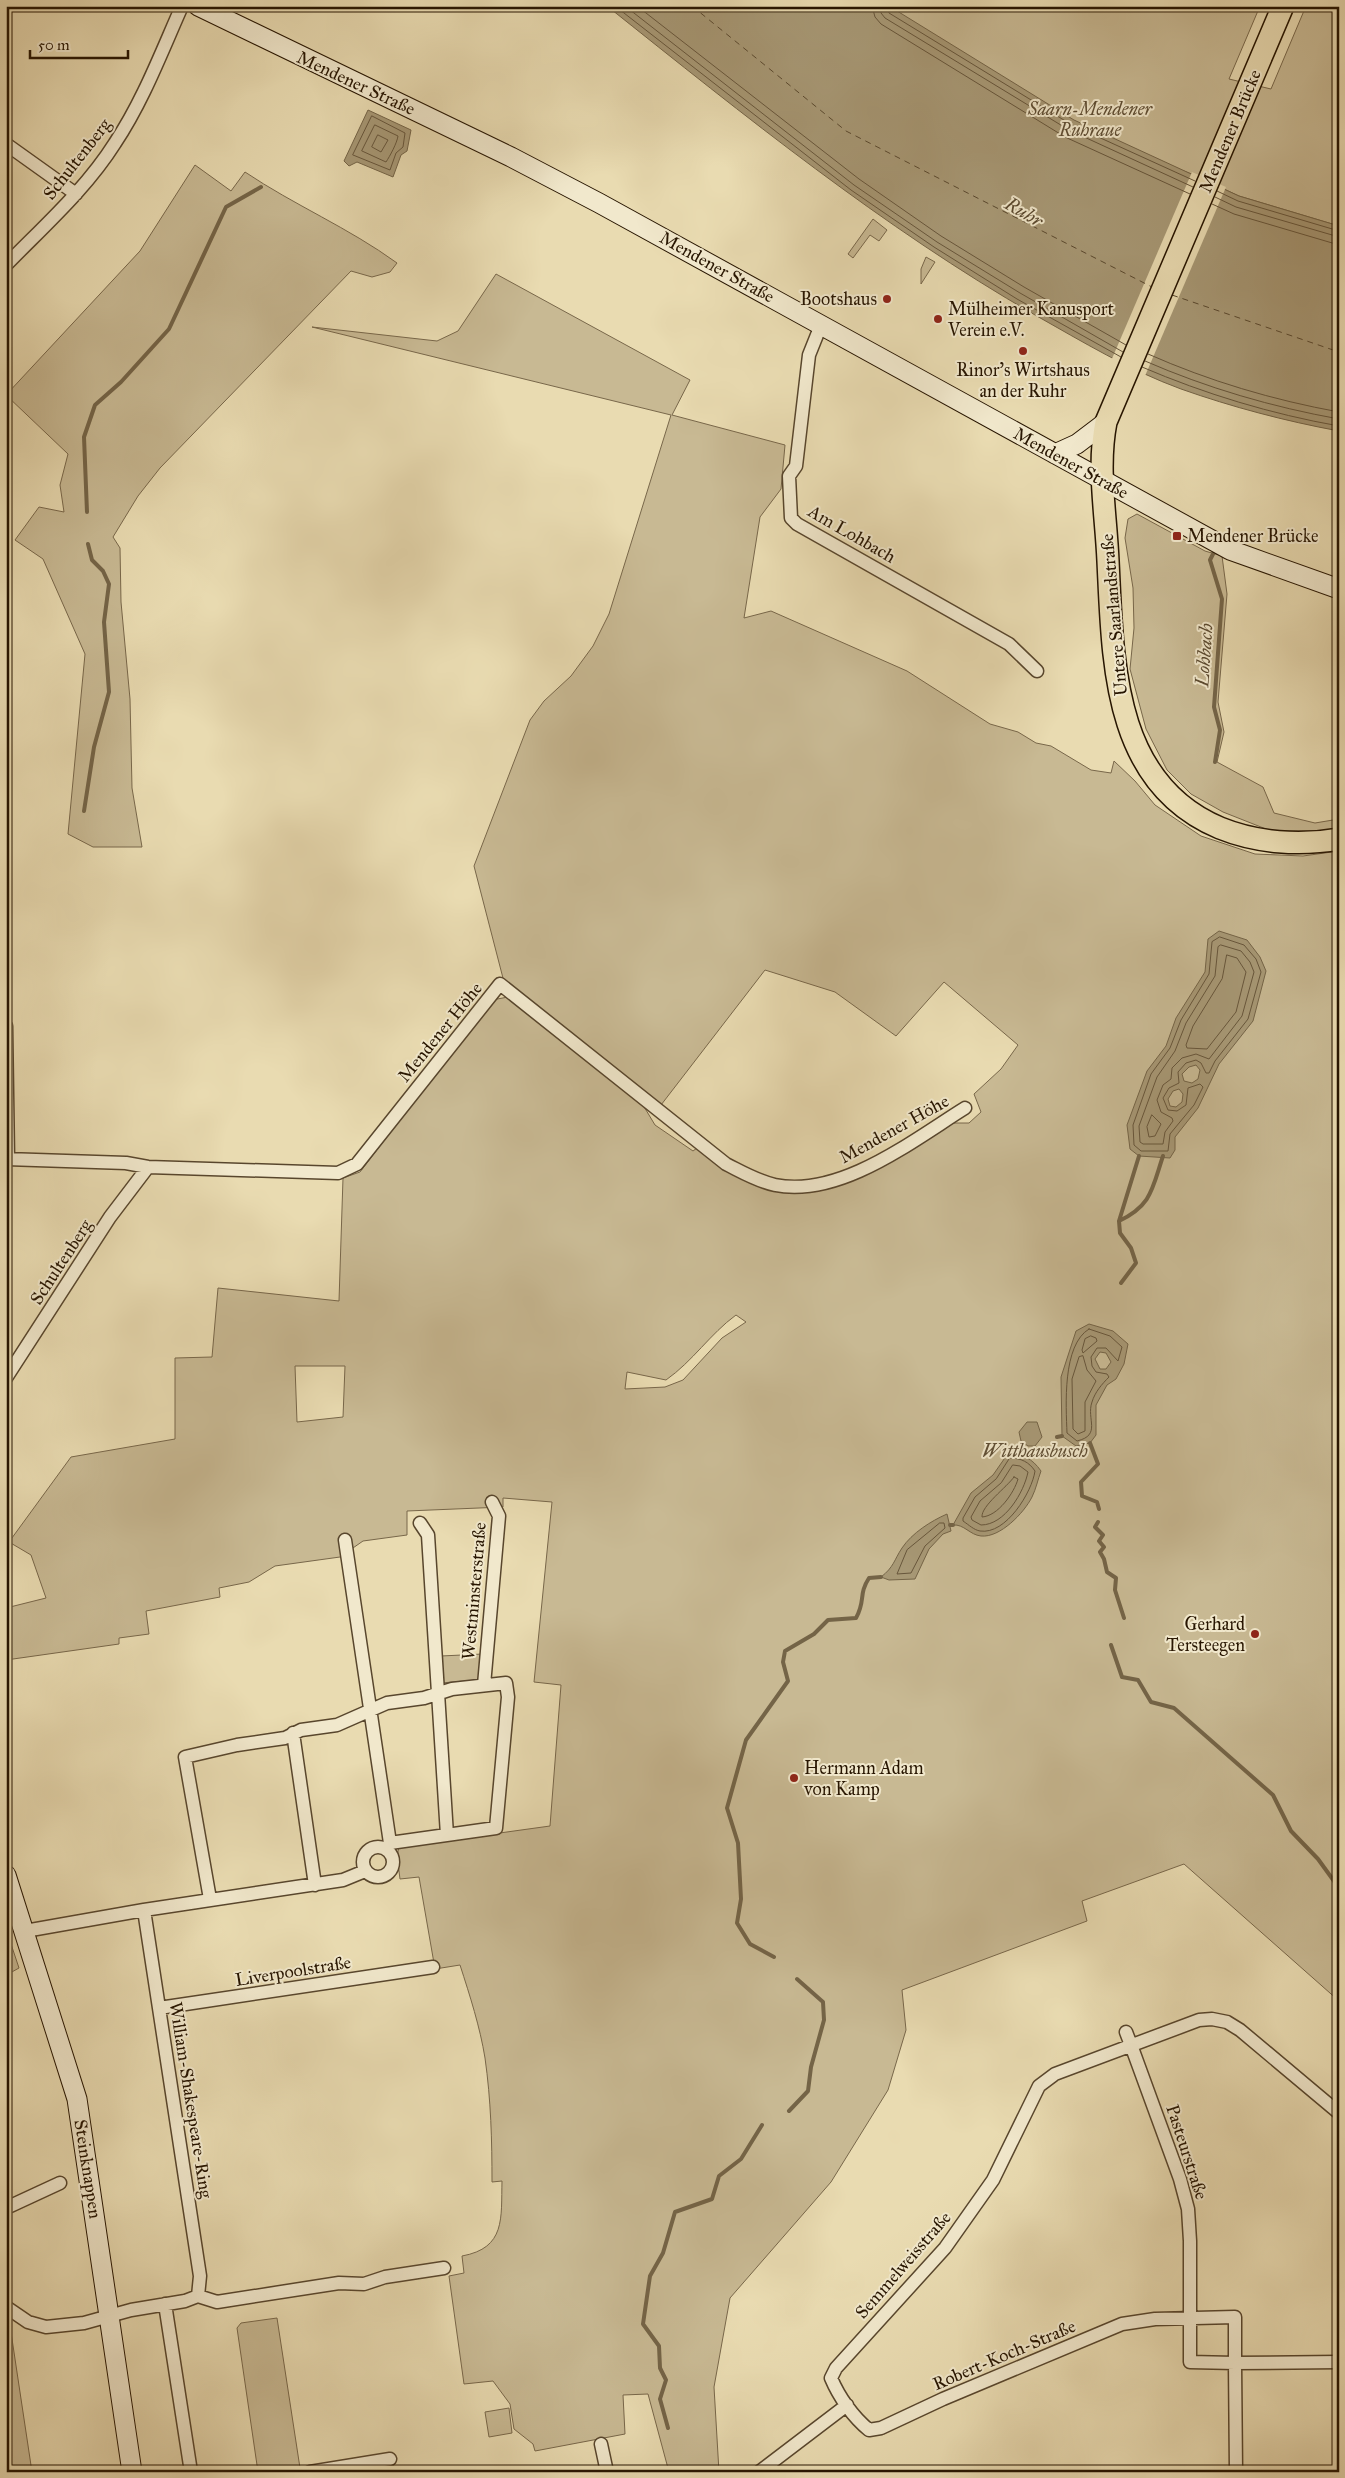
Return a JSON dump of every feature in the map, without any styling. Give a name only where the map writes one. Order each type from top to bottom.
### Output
[{"type":"main road","name":"Mendener Straße","points":[[198,6],[511,156],[1230,550],[1339,588]]},
{"type":"main road","name":"Mendener Brücke","points":[[1102,480],[1102,443],[1108,418],[1283,6]]},
{"type":"main road","points":[[1055,454],[1077,444],[1108,418]]},
{"type":"main road","name":"Untere Saarlandstraße","points":[[1102,480],[1117,672],[1122,707],[1130,734],[1143,762],[1160,786],[1178,804],[1203,821],[1236,835],[1268,842],[1339,839]]},
{"type":"main road","name":"Steinknappen","points":[[6,1875],[77,2099],[132,2472]]},
{"type":"street","name":"Schultenberg","points":[[6,265],[76,194],[115,144],[142,98],[182,6]]},
{"type":"street","points":[[6,144],[76,194]]},
{"type":"street","name":"Am Lohbach","points":[[822,325],[808,355],[796,466],[789,476],[791,518],[797,524],[1009,644],[1037,671]]},
{"type":"street","name":"Mendener Höhe","points":[[6,1026],[7,1159],[126,1163],[148,1167],[338,1173],[357,1164],[500,984],[726,1164],[754,1179],[776,1185],[814,1186],[838,1180],[881,1159],[965,1108]]},
{"type":"street","name":"Schultenberg","points":[[6,1378],[110,1217],[148,1167]]},
{"type":"street","name":"Westminsterstraße","points":[[484,1686],[499,1516],[492,1502]]},
{"type":"street","name":"Westminsterstraße","points":[[420,1523],[428,1534],[448,1835]]},
{"type":"street","points":[[25,1931],[210,1899],[344,1880],[365,1871],[377,1877],[389,1872],[393,1860],[388,1846],[345,1540]]},
{"type":"street","name":"Westminsterstraße","points":[[210,1899],[185,1757],[237,1745],[285,1738],[293,1733],[337,1725],[387,1702],[424,1698],[438,1692],[506,1683],[508,1697],[496,1828],[373,1847],[365,1853],[362,1862],[365,1871]]},
{"type":"street","points":[[293,1733],[314,1885]]},
{"type":"street","name":"William-Shakespeare-Ring","points":[[144,1910],[200,2276],[198,2296]]},
{"type":"street","name":"Liverpoolstraße","points":[[159,2008],[433,1967]]},
{"type":"street","name":"Semmelweisstraße","points":[[847,2405],[831,2378],[836,2368],[945,2248],[993,2180],[1039,2086],[1055,2074],[1200,2020],[1212,2019],[1227,2022],[1240,2030],[1339,2113]]},
{"type":"street","name":"Pasteurstraße","points":[[1126,2032],[1180,2179],[1188,2210],[1190,2241],[1189,2317]]},
{"type":"street","points":[[6,2208],[60,2183]]},
{"type":"street","points":[[6,2307],[28,2322],[46,2327],[84,2323],[130,2310],[198,2296],[217,2302],[339,2283],[364,2284],[385,2277],[444,2268]]},
{"type":"street","points":[[166,2304],[191,2472]]},
{"type":"street","points":[[1189,2317],[1190,2362],[1339,2362]]},
{"type":"street","name":"Robert-Koch-Straße","points":[[847,2405],[870,2430],[881,2428],[943,2399],[1122,2324],[1155,2319],[1235,2317],[1235,2363]]},
{"type":"street","points":[[1235,2363],[1236,2472]]},
{"type":"street","points":[[759,2472],[847,2405]]},
{"type":"street","points":[[601,2444],[606,2472]]},
{"type":"street","points":[[310,2472],[390,2459]]},
{"type":"green space","name":"Saarn-Mendener Ruhraue","points":[[758,6],[1260,6],[1229,79],[1271,89],[1306,6],[1339,6],[1339,226],[1239,196],[1189,173]]},
{"type":"green space","points":[[195,165],[231,191],[245,172],[379,250],[397,263],[390,272],[372,277],[351,271],[160,468],[138,496],[113,537],[120,548],[121,602],[130,699],[132,788],[142,847],[93,847],[68,834],[85,654],[43,559],[15,540],[39,507],[64,512],[60,485],[68,454],[6,395],[140,251]]},
{"type":"green space","points":[[873,219],[887,230],[879,241],[870,235],[853,258],[848,254]]},
{"type":"green space","points":[[926,257],[935,262],[921,284],[921,269]]},
{"type":"green space","name":"Witthausbusch","points":[[496,274],[690,380],[672,415],[785,445],[781,489],[760,517],[744,618],[771,611],[907,671],[990,724],[1018,732],[1036,743],[1051,746],[1091,770],[1111,773],[1114,761],[1135,781],[1155,805],[1201,836],[1255,854],[1303,856],[1339,851],[1339,2001],[1184,1864],[1082,1901],[1087,1921],[902,1990],[906,2030],[888,2090],[831,2182],[730,2298],[714,2387],[719,2472],[669,2472],[648,2394],[623,2395],[625,2434],[535,2451],[533,2444],[514,2429],[510,2404],[493,2381],[464,2384],[449,2276],[464,2273],[462,2256],[476,2252],[487,2246],[494,2239],[501,2219],[502,2181],[492,2182],[491,2120],[485,2058],[478,2023],[460,1965],[435,1969],[419,1877],[400,1879],[397,1856],[399,1847],[550,1826],[561,1685],[534,1682],[552,1502],[503,1498],[503,1507],[407,1511],[407,1535],[363,1541],[340,1557],[275,1566],[249,1582],[219,1588],[220,1597],[146,1611],[149,1634],[119,1638],[119,1644],[6,1660],[6,1608],[46,1598],[31,1555],[9,1542],[71,1457],[175,1439],[175,1358],[212,1357],[218,1288],[339,1301],[343,1178],[360,1172],[492,1000],[508,997],[643,1105],[655,1125],[693,1151],[697,1148],[737,1174],[761,1185],[790,1191],[808,1192],[950,1123],[969,1123],[981,1112],[974,1094],[1001,1069],[1018,1045],[944,982],[896,1036],[835,992],[765,970],[661,1105],[504,982],[474,866],[530,720],[544,701],[571,676],[593,646],[609,614],[671,415],[312,327],[437,341],[458,331]],"holes":[[[736,1315],[746,1322],[722,1338],[683,1380],[665,1387],[625,1389],[627,1372],[666,1380],[676,1373],[718,1330]],[[295,1366],[345,1366],[343,1417],[297,1422]]]},
{"type":"green space","points":[[1137,514],[1205,551],[1222,556],[1227,594],[1218,702],[1224,732],[1217,762],[1263,787],[1274,813],[1315,823],[1339,819],[1339,828],[1330,831],[1271,831],[1223,812],[1191,794],[1167,770],[1146,729],[1130,669],[1134,628],[1133,588],[1125,538],[1128,519]]},
{"type":"green space","points":[[483,1654],[481,1676],[476,1680],[441,1683],[441,1656]]},
{"type":"green space","points":[[6,1929],[19,1968],[10,1973],[6,1968]]},
{"type":"green space","points":[[6,2317],[9,2319],[32,2472],[6,2472]]},
{"type":"green space","points":[[277,2318],[300,2468],[258,2472],[237,2328],[241,2323]]},
{"type":"green space","points":[[509,2408],[512,2433],[489,2437],[485,2412]]},
{"type":"water","name":"Ruhr","points":[[607,6],[889,6],[1074,120],[1239,196],[1339,226],[1339,431],[1259,413],[1181,389],[1125,364],[1035,315],[978,281],[869,208],[763,129]]},
{"type":"water","points":[[368,110],[411,130],[407,151],[401,155],[393,177],[357,162],[349,166],[344,161]]},
{"type":"water","points":[[1219,931],[1247,940],[1260,957],[1266,971],[1253,1021],[1219,1064],[1198,1108],[1175,1137],[1175,1150],[1170,1158],[1139,1156],[1130,1149],[1127,1125],[1147,1071],[1166,1046],[1176,1018],[1205,972],[1208,939]],"holes":[[[1196,1065],[1200,1070],[1198,1079],[1192,1083],[1184,1081],[1182,1074],[1189,1067]],[[1179,1089],[1183,1094],[1182,1102],[1176,1107],[1170,1106],[1168,1099],[1173,1091]]]},
{"type":"water","points":[[1089,1324],[1113,1331],[1128,1344],[1124,1364],[1116,1379],[1107,1385],[1096,1405],[1096,1435],[1090,1443],[1076,1446],[1062,1436],[1061,1377],[1076,1331]],"holes":[[[1100,1352],[1106,1353],[1111,1362],[1106,1369],[1100,1369],[1095,1359]]]},
{"type":"water","points":[[1027,1422],[1037,1422],[1042,1437],[1035,1446],[1028,1446],[1021,1441],[1019,1432]]},
{"type":"water","points":[[1009,1452],[1027,1458],[1041,1471],[1033,1494],[1023,1510],[1003,1529],[988,1536],[977,1535],[960,1526],[953,1525],[971,1493],[993,1475]]},
{"type":"water","points":[[947,1514],[951,1531],[943,1534],[929,1549],[915,1579],[889,1580],[881,1577],[891,1567],[902,1548],[916,1532]]},
{"type":"pier","points":[[1192,172],[1226,187],[1145,376],[1111,361]]},
{"type":"waterway","points":[[87,512],[84,437],[95,405],[121,382],[169,329],[226,207],[261,187]]},
{"type":"waterway","points":[[84,811],[94,747],[109,692],[104,622],[109,584],[103,571],[92,560],[88,544]]},
{"type":"waterway","name":"Lohbach","points":[[1214,552],[1210,560],[1222,599],[1214,707],[1220,730],[1215,762]]},
{"type":"waterway","points":[[1121,1283],[1136,1263],[1131,1248],[1120,1233],[1119,1221],[1139,1156]]},
{"type":"waterway","points":[[1119,1221],[1130,1215],[1145,1202],[1153,1187],[1163,1156]]},
{"type":"waterway","points":[[1057,1437],[1062,1436]]},
{"type":"waterway","points":[[1090,1443],[1098,1464],[1081,1482],[1082,1496],[1097,1502],[1099,1509]]},
{"type":"waterway","points":[[1098,1522],[1095,1527],[1103,1535],[1099,1541],[1104,1547],[1100,1552],[1107,1572],[1116,1578],[1115,1590],[1124,1618]]},
{"type":"waterway","points":[[774,1957],[750,1944],[737,1923],[741,1899],[738,1843],[727,1808],[746,1740],[788,1681],[783,1662],[785,1651],[814,1634],[828,1620],[856,1618],[869,1578],[881,1577]]},
{"type":"waterway","points":[[1111,1645],[1122,1677],[1138,1680],[1151,1702],[1174,1708],[1273,1795],[1291,1831],[1318,1859],[1339,1888]]},
{"type":"waterway","points":[[789,2111],[808,2091],[811,2067],[824,2020],[823,2002],[797,1979]]},
{"type":"waterway","points":[[668,2428],[660,2399],[666,2380],[660,2368],[659,2346],[643,2324],[650,2276],[663,2253],[675,2212],[712,2199],[719,2176],[741,2159],[762,2125]]},
{"type":"ferry route","points":[[692,6],[846,131],[1152,287]]},
{"type":"ferry route","points":[[1172,295],[1339,352]]},
{"type":"place","name":"Bootshaus","points":[[887,299]]},
{"type":"place","name":"Mülheimer Kanusport Verein e.V.","points":[[938,319]]},
{"type":"place","name":"Rinor's Wirtshaus an der Ruhr","points":[[1023,351]]},
{"type":"place","name":"Mendener Brücke","points":[[1177,536]]},
{"type":"place","name":"Gerhard Tersteegen","points":[[1255,1634]]},
{"type":"place","name":"Hermann Adam von Kamp","points":[[794,1778]]}]
